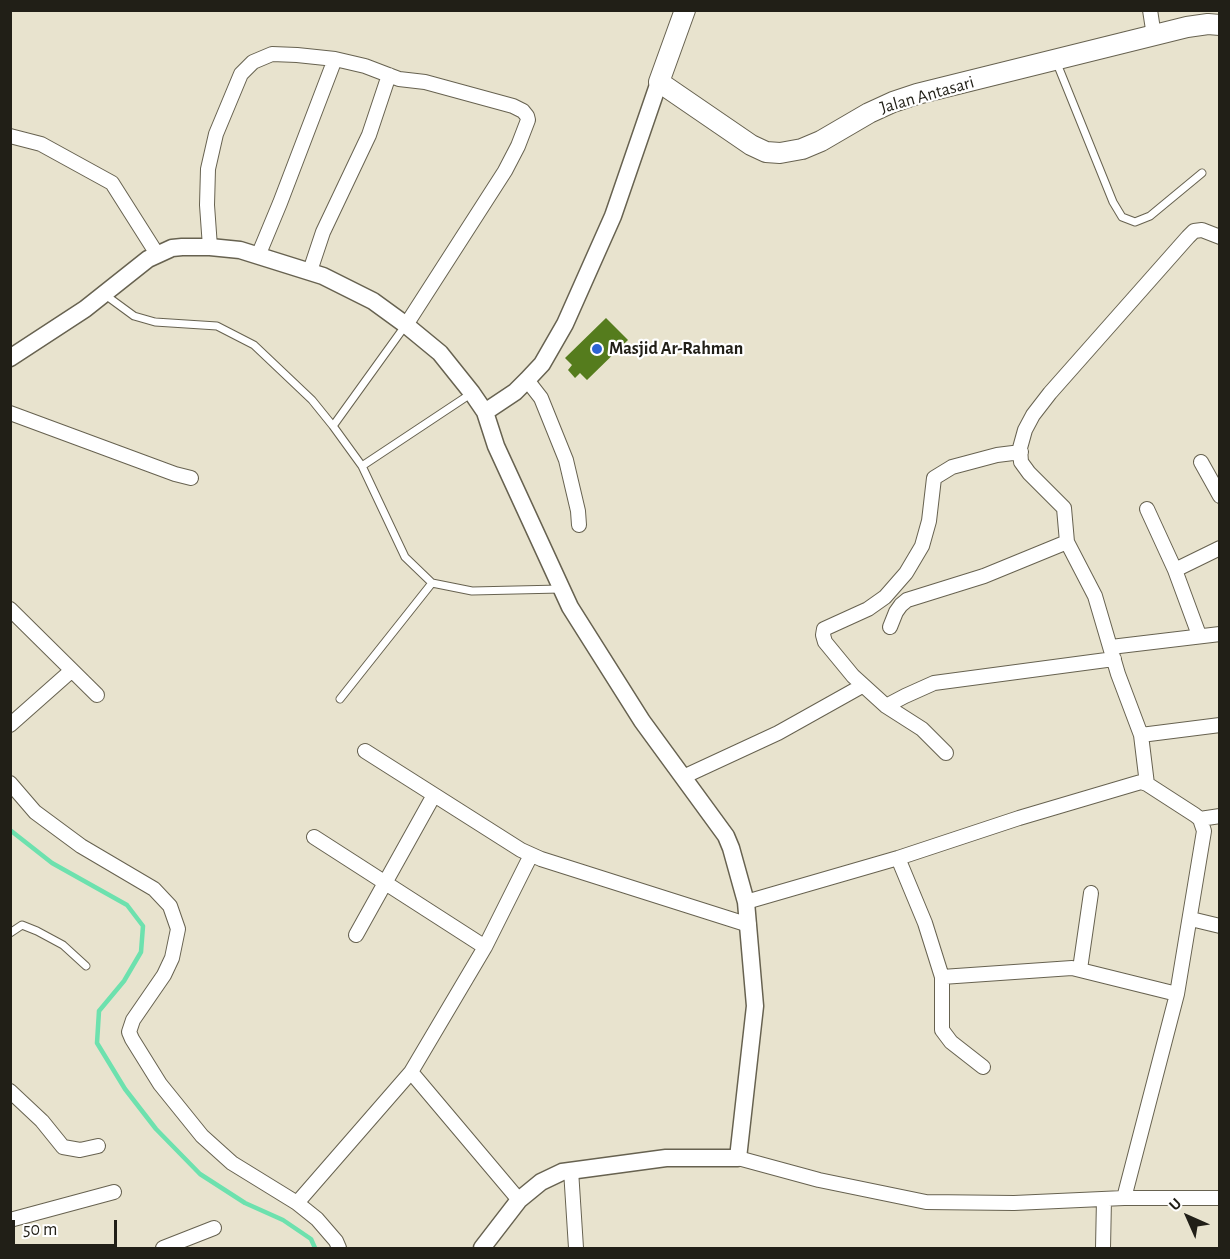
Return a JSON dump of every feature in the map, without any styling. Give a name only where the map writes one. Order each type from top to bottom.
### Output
[{"type":"main road","points":[[659,82],[685,10]]},
{"type":"main road","name":"Jalan Antasari","points":[[659,82],[751,145],[766,152],[780,153],[802,149],[821,141],[869,113],[918,94],[1187,27],[1208,24],[1220,26]]},
{"type":"street","points":[[1150,10],[1154,36]]},
{"type":"street","points":[[210,247],[207,205],[208,169],[216,134],[241,75],[253,62],[272,54],[335,59],[365,66],[399,79],[425,82],[513,106],[523,111],[527,116],[527,126],[504,171],[406,325]]},
{"type":"street","points":[[258,256],[335,59]]},
{"type":"street","points":[[310,272],[323,232],[369,135],[389,75]]},
{"type":"street","points":[[484,412],[515,392],[542,364],[554,345],[613,216],[659,82]]},
{"type":"street","points":[[10,136],[41,144],[112,183],[158,254]]},
{"type":"street","points":[[1147,784],[1141,735],[1095,596],[1067,542],[1064,508],[1029,474],[1022,462],[1020,448],[1029,422],[1050,393],[1188,237],[1194,231],[1202,230],[1220,237]]},
{"type":"street","points":[[10,358],[64,323],[148,259],[182,247],[240,250],[339,283],[373,301],[440,353],[484,412],[496,446],[560,589],[642,721],[709,811],[726,836],[731,848],[746,902],[755,1006],[738,1158]]},
{"type":"street","points":[[527,380],[541,398],[566,460],[579,525]]},
{"type":"street","points":[[10,413],[191,478]]},
{"type":"street","points":[[946,753],[922,729],[886,706],[862,686],[825,642],[824,629],[868,609],[885,597],[906,573],[922,546],[929,521],[934,478],[952,467],[997,455],[1021,452]]},
{"type":"street","points":[[1201,462],[1220,496]]},
{"type":"street","points":[[1147,509],[1175,570],[1199,635]]},
{"type":"street","points":[[890,627],[896,612],[907,600],[984,576],[1067,542]]},
{"type":"street","points":[[1175,570],[1220,548]]},
{"type":"street","points":[[10,609],[97,695]]},
{"type":"street","points":[[886,706],[934,684],[1112,653],[1199,635],[1220,634]]},
{"type":"street","points":[[10,725],[71,670]]},
{"type":"street","points":[[682,777],[778,733],[862,686]]},
{"type":"street","points":[[1141,735],[1220,726]]},
{"type":"street","points":[[365,751],[531,855],[749,925]]},
{"type":"street","points":[[746,902],[898,858],[1141,782],[1200,819],[1204,831],[1177,994],[1124,1198]]},
{"type":"street","points":[[10,783],[34,812],[81,846],[147,885],[161,895],[170,906],[178,929],[175,949],[164,975],[133,1020],[129,1032],[132,1039],[160,1084],[202,1136],[232,1163],[297,1203],[317,1219],[336,1241],[339,1248]]},
{"type":"street","points":[[356,935],[434,795]]},
{"type":"street","points":[[1200,819],[1220,816]]},
{"type":"street","points":[[315,837],[485,947]]},
{"type":"street","points":[[297,1203],[411,1072],[485,947],[531,855]]},
{"type":"street","points":[[898,858],[925,922],[942,977],[944,1036],[983,1067]]},
{"type":"street","points":[[1080,969],[1091,893]]},
{"type":"street","points":[[1191,919],[1220,926]]},
{"type":"street","points":[[942,977],[1080,969],[1177,994]]},
{"type":"street","points":[[411,1072],[519,1200]]},
{"type":"street","points":[[10,1091],[42,1121],[63,1147],[80,1150],[98,1146]]},
{"type":"street","points":[[482,1248],[519,1200],[541,1182],[571,1170],[666,1158],[738,1158],[819,1180],[926,1202],[1014,1203],[1220,1197]]},
{"type":"street","points":[[571,1170],[576,1248]]},
{"type":"street","points":[[10,1220],[114,1192]]},
{"type":"street","points":[[1102,1248],[1104,1199]]},
{"type":"street","points":[[163,1248],[214,1228]]},
{"type":"lane","points":[[1056,61],[1113,202],[1122,217],[1135,222],[1149,216],[1202,173]]},
{"type":"lane","points":[[104,294],[134,316],[155,322],[217,326],[254,345],[312,400],[363,466],[405,557],[432,583],[472,591],[560,589]]},
{"type":"lane","points":[[333,426],[406,325]]},
{"type":"lane","points":[[363,466],[472,393]]},
{"type":"lane","points":[[340,699],[432,583]]},
{"type":"lane","points":[[10,933],[22,925],[37,931],[63,945],[86,966]]},
{"type":"building","name":"Masjid Ar-Rahman","points":[[606,318],[628,340],[587,380],[580,373],[575,378],[568,370],[572,365],[565,358]]},
{"type":"waterway","points":[[10,830],[52,863],[127,905],[143,926],[141,952],[124,981],[99,1011],[97,1043],[125,1089],[156,1129],[200,1174],[245,1203],[283,1220],[311,1239],[315,1248]]},
{"type":"place","name":"Masjid Ar-Rahman","points":[[597,349]]}]
